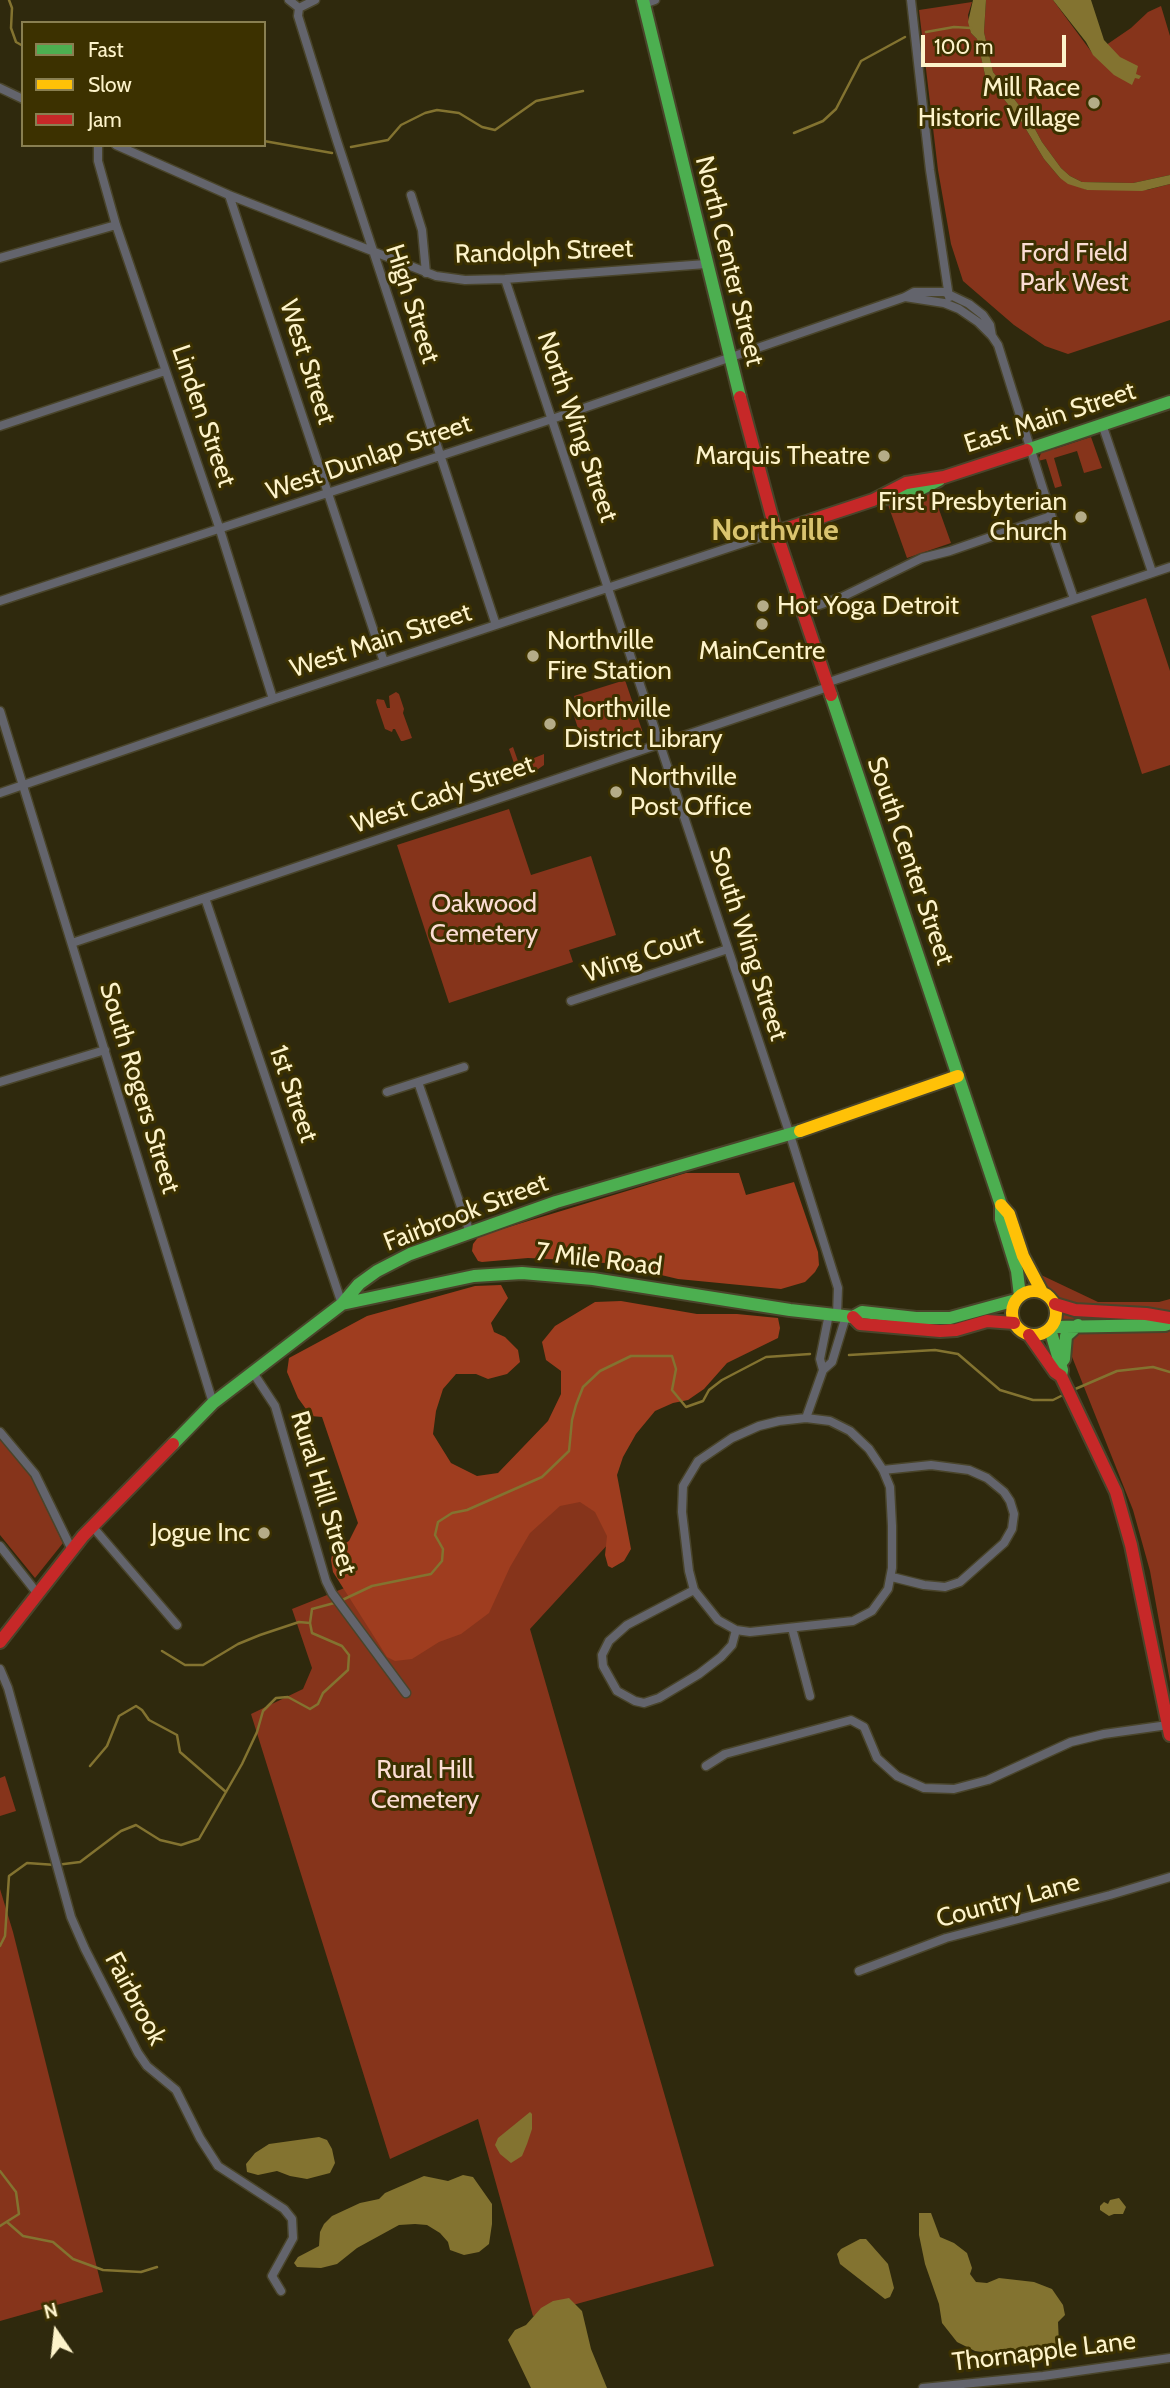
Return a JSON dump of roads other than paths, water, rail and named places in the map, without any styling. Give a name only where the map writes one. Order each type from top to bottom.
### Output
[{"type":"street","points":[[289,0],[299,8],[316,0]]},
{"type":"street","points":[[911,0],[930,170],[950,294],[948,304]]},
{"type":"street","name":"North Center Street","points":[[647,1],[706,264],[776,532]]},
{"type":"street","name":"High Street","points":[[299,8],[298,16],[373,252],[496,625]]},
{"type":"street","points":[[0,88],[21,98]]},
{"type":"street","name":"Linden Street","points":[[98,147],[98,161],[116,225],[220,530],[274,699]]},
{"type":"street","name":"Randolph Street","points":[[121,147],[229,195],[426,273],[455,279],[505,279],[706,264]]},
{"type":"street","name":"West Street","points":[[229,195],[384,662]]},
{"type":"street","points":[[411,195],[422,230],[426,273]]},
{"type":"street","points":[[0,258],[116,225]]},
{"type":"street","name":"North Wing Street","points":[[505,279],[609,588]]},
{"type":"street","name":"West Dunlap Street","points":[[0,601],[552,419],[914,292],[950,294]]},
{"type":"street","points":[[950,294],[976,309],[990,325],[1002,355],[1074,599]]},
{"type":"street","points":[[905,297],[948,304],[970,316],[992,335]]},
{"type":"street","points":[[0,426],[165,371]]},
{"type":"street","name":"East Main Street","points":[[776,532],[873,500],[911,494],[944,477],[1170,402]]},
{"type":"street","points":[[1102,424],[1152,572]]},
{"type":"street","points":[[802,611],[842,597],[922,558],[1051,516]]},
{"type":"street","name":"West Main Street","points":[[0,793],[776,532]]},
{"type":"street","name":"South Center Street","points":[[776,532],[1001,1205],[1001,1219],[1017,1270],[1018,1298]]},
{"type":"street","name":"West Cady Street","points":[[72,943],[1170,567]]},
{"type":"street","name":"South Wing Street","points":[[609,588],[838,1288],[841,1315]]},
{"type":"street","name":"South Rogers Street","points":[[0,712],[213,1404]]},
{"type":"street","name":"1st Street","points":[[205,898],[342,1304]]},
{"type":"street","name":"Wing Court","points":[[571,1001],[728,948]]},
{"type":"street","points":[[0,1082],[105,1050]]},
{"type":"street","points":[[387,1092],[464,1067]]},
{"type":"street","name":"Fairbrook Street","points":[[0,1642],[92,1526],[213,1404],[252,1371],[342,1304],[365,1279],[393,1262],[556,1202],[789,1135],[958,1076]]},
{"type":"street","points":[[418,1082],[470,1233]]},
{"type":"street","name":"South Center Street","points":[[1001,1205],[1009,1214],[1023,1256],[1042,1292]]},
{"type":"street","name":"7 Mile Road","points":[[342,1304],[474,1276],[522,1273],[593,1279],[841,1315],[862,1312],[916,1318],[950,1318],[1018,1298]]},
{"type":"street","points":[[1031,1291],[1042,1292],[1055,1304],[1075,1310],[1133,1313],[1170,1320],[1165,1325],[1078,1325],[1051,1328],[1038,1336],[1021,1332],[1014,1323],[1012,1311],[1018,1298],[1031,1291]]},
{"type":"street","points":[[706,1766],[725,1754],[851,1720],[864,1727],[877,1758],[897,1776],[924,1788],[954,1789],[988,1780],[1071,1742],[1104,1734],[1169,1730],[1123,1514],[1116,1492],[1062,1375],[1051,1328],[1057,1315],[1055,1304]]},
{"type":"street","points":[[823,1370],[820,1359],[841,1315]]},
{"type":"street","points":[[806,1418],[823,1370],[832,1362],[841,1315]]},
{"type":"street","name":"7 Mile Road","points":[[841,1315],[860,1324],[940,1331],[956,1330],[987,1321],[1014,1323]]},
{"type":"street","points":[[1062,1375],[1066,1336],[1078,1325]]},
{"type":"street","points":[[1029,1335],[1062,1375]]},
{"type":"street","name":"Rural Hill Street","points":[[252,1371],[275,1406],[326,1581],[406,1693]]},
{"type":"street","points":[[806,1418],[830,1421],[850,1431],[869,1448],[883,1470],[890,1487],[892,1577],[882,1600],[862,1618],[846,1623],[750,1632],[736,1630],[718,1620],[694,1590],[689,1571],[681,1501],[683,1486],[691,1469],[707,1453],[743,1433],[779,1420],[806,1418]]},
{"type":"street","points":[[0,1432],[34,1474],[72,1550]]},
{"type":"street","points":[[883,1470],[930,1465],[969,1470],[987,1478],[1004,1492],[1014,1514],[1012,1529],[1004,1543],[960,1582],[945,1587],[892,1577]]},
{"type":"street","points":[[92,1526],[177,1625]]},
{"type":"street","points":[[0,1546],[37,1593]]},
{"type":"street","points":[[694,1590],[627,1625],[609,1641],[602,1655],[603,1666],[617,1690],[635,1701],[644,1703],[659,1698],[721,1657],[732,1645],[736,1630]]},
{"type":"street","points":[[792,1628],[810,1696]]},
{"type":"street","name":"Fairbrook","points":[[0,1669],[8,1688],[71,1917],[142,2060],[176,2090],[200,2138],[218,2166],[284,2209],[292,2219],[293,2238],[272,2276],[281,2291]]},
{"type":"street","name":"Country Lane","points":[[859,1971],[946,1938],[1170,1877]]},
{"type":"street","name":"Thornapple Lane","points":[[923,2388],[1043,2376],[1170,2358]]},
{"type":"waterway","points":[[9,0],[12,8],[11,28],[16,42],[21,45]]},
{"type":"waterway","points":[[926,32],[954,27],[971,28]]},
{"type":"waterway","points":[[794,133],[823,121],[836,109],[861,61],[905,37]]},
{"type":"waterway","points":[[351,147],[388,140],[401,125],[437,110],[459,113],[482,127],[495,130],[536,101],[583,91]]},
{"type":"waterway","points":[[266,141],[332,153]]},
{"type":"waterway","points":[[849,1355],[935,1350],[958,1354],[1000,1390],[1033,1400],[1053,1400],[1063,1395]]},
{"type":"waterway","points":[[0,1946],[5,1936],[9,1876],[27,1863],[56,1865],[80,1862],[121,1831],[136,1825],[160,1840],[181,1845],[199,1839],[242,1764],[257,1732],[263,1711],[276,1698],[288,1697],[310,1709],[318,1704],[323,1693],[348,1670],[349,1655],[342,1646],[312,1633],[312,1609],[338,1602],[372,1586],[431,1574],[442,1561],[443,1549],[435,1535],[438,1522],[452,1513],[467,1510],[542,1477],[569,1451],[576,1405],[583,1387],[600,1371],[631,1356],[672,1356],[676,1369],[672,1390],[686,1407],[703,1401],[709,1390],[722,1380],[766,1357],[810,1354]]},
{"type":"waterway","points":[[1073,1390],[1117,1371],[1153,1367],[1170,1372]]},
{"type":"waterway","points":[[162,1651],[185,1665],[203,1665],[238,1644],[260,1635],[299,1622],[310,1623]]},
{"type":"waterway","points":[[90,1766],[107,1746],[119,1716],[136,1706],[149,1720],[177,1735],[180,1752],[226,1792]]},
{"type":"waterway","points":[[0,2171],[16,2192],[19,2214],[0,2226]]},
{"type":"waterway","points":[[7,2222],[23,2236],[53,2242],[73,2259],[103,2270],[141,2272],[157,2267]]},
{"type":"place","name":"Mill Race Historic Village","points":[[1094,103]]},
{"type":"place","name":"Marquis Theatre","points":[[884,456]]},
{"type":"place","name":"First Presbyterian Church","points":[[1081,517]]},
{"type":"place","name":"Hot Yoga Detroit","points":[[763,606]]},
{"type":"place","name":"MainCentre","points":[[762,624]]},
{"type":"place","name":"Northville Fire Station","points":[[533,656]]},
{"type":"place","name":"Northville District Library","points":[[550,724]]},
{"type":"place","name":"Northville Post Office","points":[[616,792]]},
{"type":"place","name":"Jogue Inc","points":[[264,1533]]},
{"type":"district","name":"Northville","points":[[775,531]]},
{"type":"park label","name":"Ford Field Park West","points":[[1074,268]]},
{"type":"park label","name":"Oakwood Cemetery","points":[[484,919]]},
{"type":"park label","name":"Rural Hill Cemetery","points":[[425,1785]]}]
